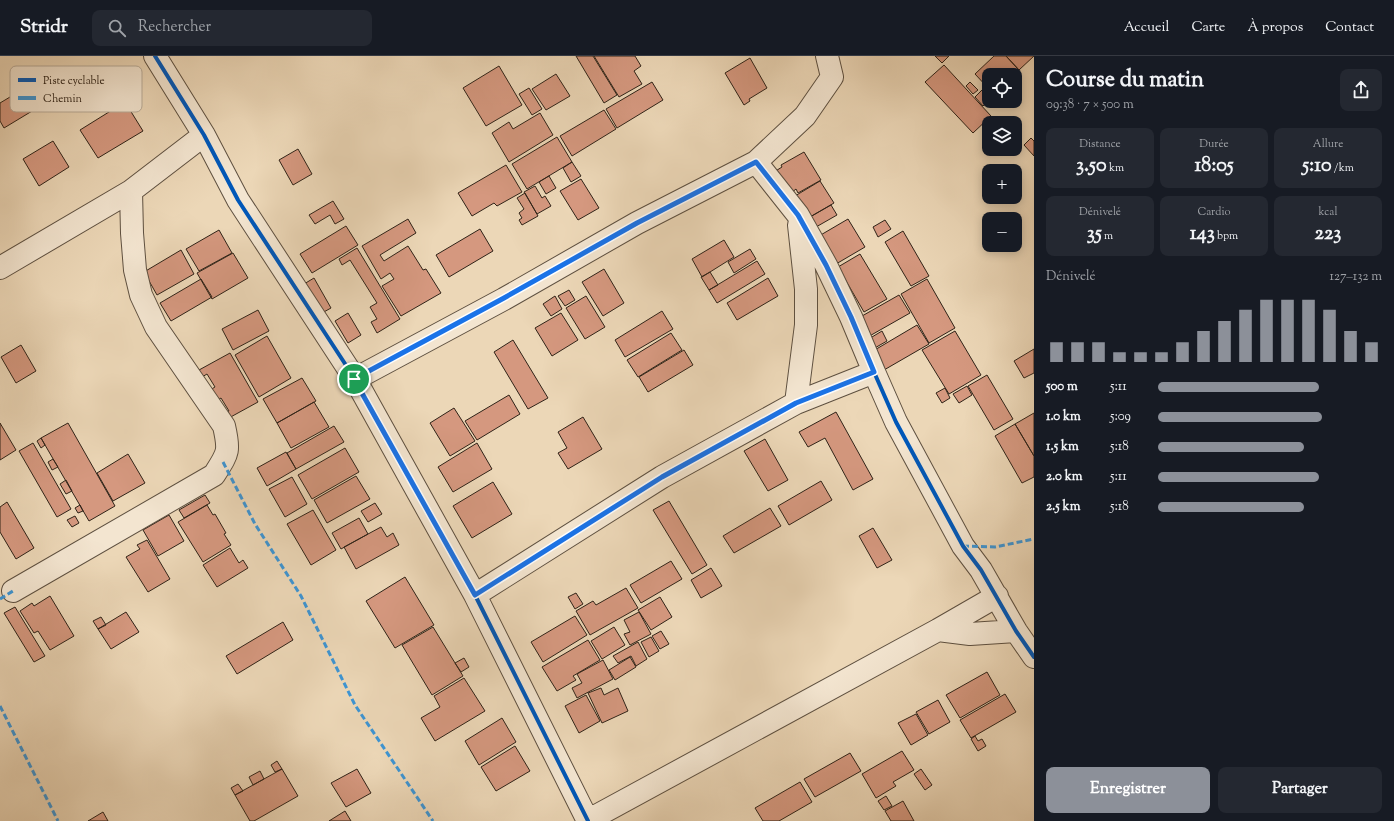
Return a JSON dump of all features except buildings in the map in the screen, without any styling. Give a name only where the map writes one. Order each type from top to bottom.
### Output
[{"type":"street","points":[[155,56],[204,134],[238,200],[354,379],[475,595],[588,821],[938,630],[997,596]]},
{"type":"street","points":[[354,379],[504,298],[637,223],[756,162],[805,116],[832,77],[827,56]]},
{"type":"street","points":[[0,268],[131,191],[204,134]]},
{"type":"street","points":[[756,162],[798,215],[826,265],[851,317],[896,422],[963,546],[981,570],[1016,631],[1034,657]]},
{"type":"street","points":[[13,591],[214,475],[226,457],[228,444],[224,426],[156,327],[141,295],[135,270],[131,191]]},
{"type":"street","points":[[796,403],[806,325],[806,289],[798,215]]},
{"type":"street","points":[[475,595],[662,477],[796,403],[874,372]]},
{"type":"street","points":[[938,630],[970,634],[1016,631]]},
{"type":"marked path","points":[[223,462],[255,524],[301,596],[355,705],[433,821]]},
{"type":"marked path","points":[[963,546],[995,547],[1034,539]]},
{"type":"marked path","points":[[0,599],[13,591]]},
{"type":"marked path","points":[[0,706],[58,821]]},
{"type":"cycle path","points":[[155,56],[204,135],[238,200],[355,379],[475,595],[588,821]]},
{"type":"cycle path","points":[[475,595],[662,477],[796,403],[874,372],[896,422],[963,546],[981,570],[1016,631],[1034,657]]},
{"type":"route","points":[[756,162],[798,215],[826,265],[851,317],[874,372],[796,403],[662,477],[475,595],[354,379],[504,298],[637,223],[756,162]]}]
